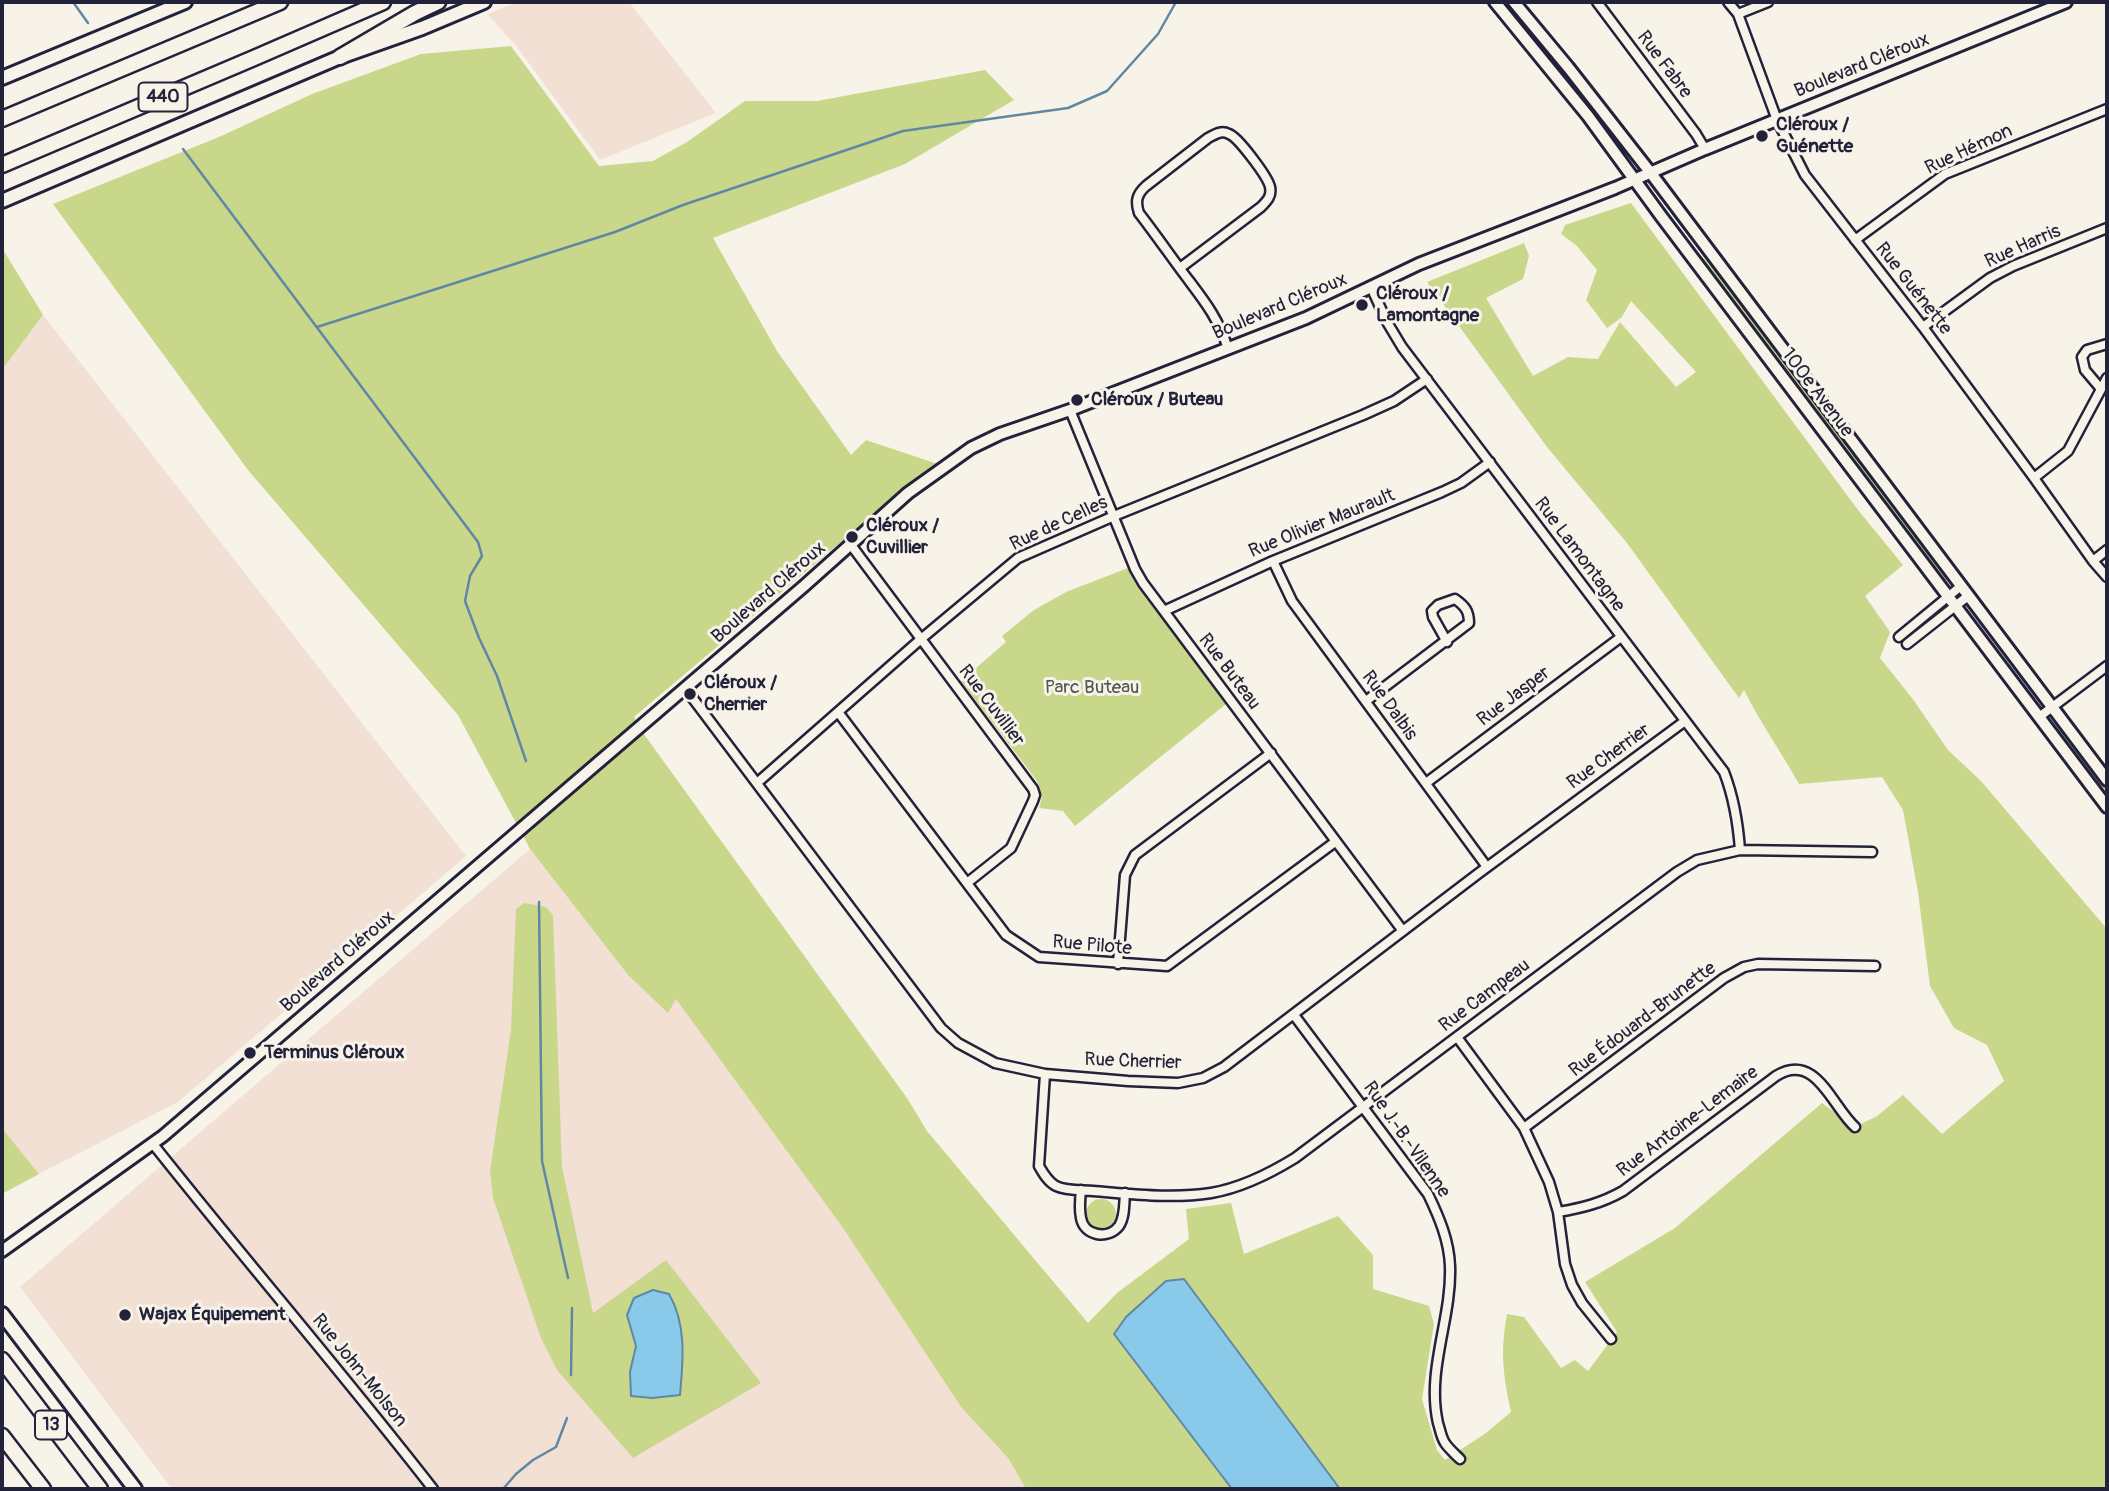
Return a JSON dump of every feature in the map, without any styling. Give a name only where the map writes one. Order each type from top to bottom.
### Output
[{"type":"highway","name":"440","points":[[2,118],[280,2]]},
{"type":"highway","name":"440","points":[[2,165],[383,2]]},
{"type":"highway","points":[[340,57],[438,2]]},
{"type":"highway","name":"13","points":[[2,1360],[100,1489]]},
{"type":"highway","name":"13","points":[[2,1436],[43,1489]]},
{"type":"main road","points":[[2,78],[185,2]]},
{"type":"main road","points":[[2,201],[340,57],[422,28],[484,2]]},
{"type":"main road","points":[[2,1314],[135,1489]]},
{"type":"street","name":"100e Avenue","points":[[1495,2],[1588,116],[2107,807]]},
{"type":"street","name":"100e Avenue","points":[[1514,2],[1650,172],[2107,780]]},
{"type":"street","name":"Rue Fabre","points":[[1597,2],[1705,149]]},
{"type":"street","name":"Rue Guénette","points":[[1728,2],[1738,14],[1777,120],[1805,174],[1923,327],[2107,577]]},
{"type":"street","points":[[1738,14],[1768,2]]},
{"type":"street","name":"Boulevard Cléroux","points":[[2,1251],[153,1144],[908,493],[971,448],[1000,434],[1070,411],[1306,318],[1419,264],[2066,2]]},
{"type":"street","name":"Rue Hémon","points":[[1855,240],[1945,174],[2107,109]]},
{"type":"street","points":[[1180,268],[1261,207],[1269,198],[1271,188],[1267,180],[1237,138],[1228,133],[1218,132],[1208,138],[1139,192],[1137,206],[1139,213],[1180,268],[1215,314],[1228,349]]},
{"type":"street","name":"Rue Harris","points":[[1923,327],[1990,278],[2107,228]]},
{"type":"street","name":"Rue Lamontagne","points":[[1371,287],[1402,347],[1724,772],[1737,814],[1740,850]]},
{"type":"street","points":[[2101,389],[2085,370],[2082,358],[2087,350],[2107,344]]},
{"type":"street","points":[[2034,478],[2068,451],[2107,378]]},
{"type":"street","name":"Rue de Celles","points":[[757,783],[1018,558],[1373,411],[1394,401],[1427,379]]},
{"type":"street","name":"Rue Buteau","points":[[1070,411],[1143,583],[1403,931]]},
{"type":"street","name":"Rue Olivier Maurault","points":[[1164,611],[1273,561],[1442,492],[1461,483],[1490,462]]},
{"type":"street","name":"Rue Cuvillier","points":[[850,545],[1029,783],[1035,795],[1011,848],[967,883]]},
{"type":"street","points":[[2093,561],[2107,550]]},
{"type":"street","name":"Rue Dalbis","points":[[1273,561],[1292,601],[1487,867]]},
{"type":"street","points":[[1907,645],[1965,591]]},
{"type":"street","points":[[1366,701],[1447,642],[1469,623],[1469,615],[1464,605],[1455,599],[1438,605],[1432,611],[1447,642]]},
{"type":"street","points":[[1899,637],[1952,602]]},
{"type":"street","name":"Rue Jasper","points":[[1426,783],[1621,637]]},
{"type":"street","points":[[2039,717],[2107,666]]},
{"type":"street","name":"Rue Cherrier","points":[[685,688],[941,1028],[958,1043],[995,1063],[1045,1074],[1178,1083],[1203,1077],[1224,1067],[1685,720]]},
{"type":"street","name":"Rue Pilote","points":[[838,712],[1006,935],[1039,957],[1167,966],[1335,842]]},
{"type":"street","points":[[1118,964],[1125,875],[1135,855],[1271,753]]},
{"type":"street","name":"Rue Campeau","points":[[1045,1074],[1039,1166],[1055,1186],[1125,1193],[1212,1193],[1244,1184],[1295,1158],[1676,872],[1697,860],[1740,850],[1872,852]]},
{"type":"street","name":"Rue Édouard-Brunette","points":[[1524,1128],[1724,978],[1744,967],[1758,964],[1875,966]]},
{"type":"street","name":"Rue J.-B.-Vilenne","points":[[1294,1015],[1429,1194],[1440,1218],[1450,1265],[1449,1290],[1434,1391],[1435,1408],[1444,1441],[1460,1459]]},
{"type":"street","points":[[1457,1037],[1524,1128],[1549,1182],[1559,1212],[1565,1264],[1572,1285],[1582,1303],[1611,1339]]},
{"type":"street","name":"Rue Antoine-Lemaire","points":[[1559,1212],[1586,1208],[1623,1191],[1787,1070],[1811,1074],[1855,1127]]},
{"type":"street","name":"Rue John-Molson","points":[[153,1144],[351,1384],[433,1489]]},
{"type":"street","points":[[1081,1190],[1081,1220],[1087,1229],[1104,1235],[1118,1227],[1123,1218],[1125,1193]]},
{"type":"shaded area","points":[[518,2],[629,2],[716,113],[600,160],[517,47],[487,14]]},
{"type":"shaded area","points":[[43,315],[466,856],[178,1102],[39,1174],[2,1128],[2,370]]},
{"type":"shaded area","points":[[530,849],[628,975],[668,1012],[676,998],[843,1228],[961,1407],[1008,1458],[1026,1489],[172,1489],[20,1287]]},
{"type":"green space","points":[[511,46],[599,166],[653,161],[687,142],[745,101],[817,101],[985,70],[1014,100],[905,164],[713,238],[777,351],[851,455],[866,440],[938,464],[914,480],[634,717],[907,1098],[927,1131],[1088,1323],[1117,1293],[1189,1239],[1186,1209],[1231,1203],[1244,1254],[1338,1216],[1373,1255],[1373,1289],[1429,1306],[1434,1324],[1422,1399],[1437,1450],[1445,1460],[1486,1433],[1511,1412],[1503,1363],[1507,1314],[1524,1317],[1561,1368],[1575,1360],[1588,1371],[1617,1332],[1585,1282],[1675,1228],[1822,1103],[1855,1127],[1877,1116],[1903,1095],[1942,1134],[2004,1081],[1987,1045],[1954,1028],[1930,986],[1918,892],[1903,810],[1882,777],[1799,784],[1744,690],[1739,698],[1627,543],[1547,447],[1427,282],[1524,243],[1529,256],[1523,279],[1486,298],[1533,376],[1568,357],[1598,359],[1620,322],[1676,387],[1696,372],[1631,301],[1622,317],[1607,328],[1586,300],[1597,270],[1576,245],[1561,234],[1565,225],[1631,203],[1858,510],[1903,565],[1865,596],[1890,632],[1880,658],[1948,750],[1981,781],[2107,929],[2107,1489],[1026,1489],[1008,1458],[961,1407],[843,1228],[676,999],[668,1013],[628,975],[530,849],[458,715],[248,470],[53,204],[219,137],[312,94],[421,54]]},
{"type":"green space","points":[[1688,243],[1720,274],[1949,579],[1944,583]]},
{"type":"green space","points":[[2,248],[43,315],[2,370]]},
{"type":"green space","name":"Parc Buteau","points":[[1128,568],[1226,704],[1075,826],[1063,811],[1039,808],[1042,797],[1037,781],[961,681],[1006,642],[1002,636],[1034,610],[1066,592]]},
{"type":"green space","points":[[2058,722],[2107,788],[2107,799],[2052,726]]},
{"type":"green space","points":[[524,903],[546,907],[553,915],[562,1167],[593,1313],[666,1260],[761,1383],[633,1458],[557,1370],[541,1338],[493,1198],[490,1171],[511,1030],[516,909]]},
{"type":"green space","points":[[2,1128],[39,1174],[2,1194]]},
{"type":"green space","points":[[1101,1199],[1107,1200],[1115,1208],[1115,1220],[1107,1228],[1101,1229],[1095,1228],[1087,1220],[1086,1214],[1087,1208],[1095,1200]]},
{"type":"water","points":[[1184,1279],[1340,1489],[1232,1489],[1114,1334],[1126,1317],[1166,1281]]},
{"type":"water","points":[[653,1290],[669,1294],[679,1318],[682,1343],[680,1395],[652,1398],[631,1396],[630,1372],[636,1346],[627,1315],[634,1298]]},
{"type":"waterway","points":[[73,2],[88,23]]},
{"type":"waterway","points":[[317,327],[615,232],[683,205],[903,131],[1068,108],[1107,91],[1158,34],[1176,2]]},
{"type":"waterway","points":[[183,149],[478,542],[482,556],[470,576],[465,601],[497,676],[526,761]]},
{"type":"waterway","points":[[539,902],[542,1161],[568,1278]]},
{"type":"waterway","points":[[571,1375],[572,1308]]},
{"type":"waterway","points":[[503,1489],[533,1460],[556,1447],[567,1418]]},
{"type":"place","name":"Cléroux / Guénette","points":[[1762,136]]},
{"type":"place","name":"Cléroux / Lamontagne","points":[[1362,305]]},
{"type":"place","name":"Cléroux / Buteau","points":[[1077,400]]},
{"type":"place","name":"Cléroux / Cuvillier","points":[[852,537]]},
{"type":"place","name":"Cléroux / Cherrier","points":[[690,694]]},
{"type":"place","name":"Terminus Cléroux","points":[[250,1053]]},
{"type":"place","name":"Wajax Équipement","points":[[125,1315]]}]
